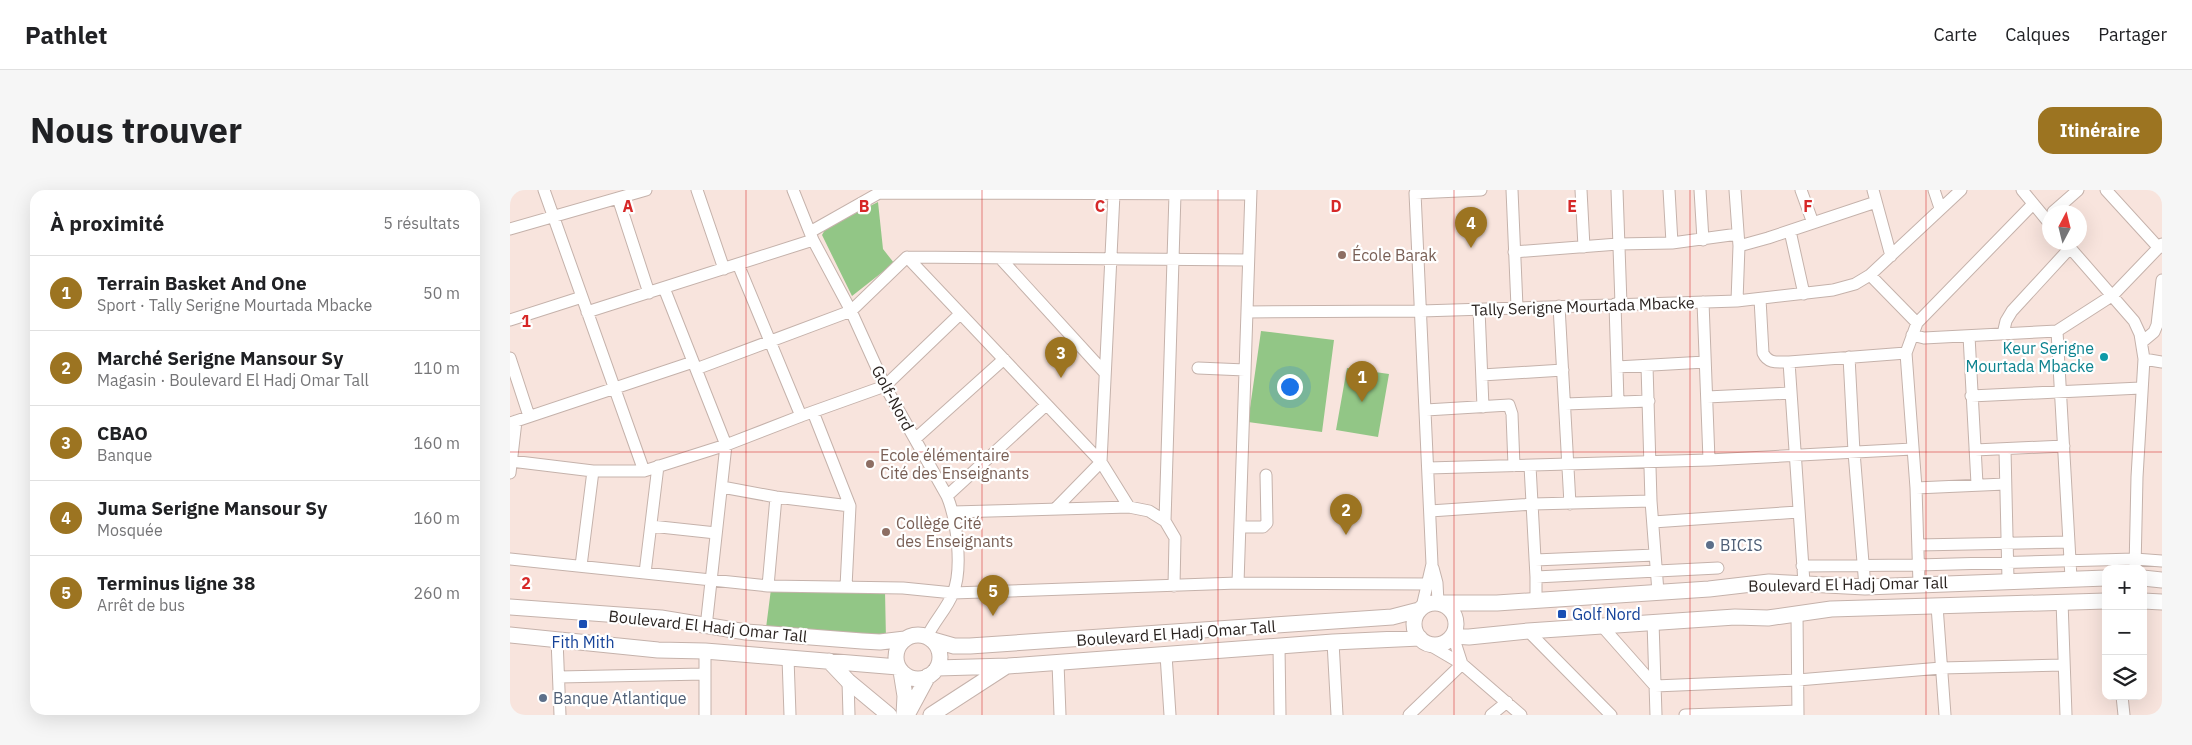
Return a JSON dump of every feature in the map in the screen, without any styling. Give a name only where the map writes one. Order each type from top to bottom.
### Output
[{"type":"main road","name":"Boulevard El Hadj Omar Tall","points":[[1440,603],[1497,603],[1709,589],[1769,582],[1865,586],[2102,578]]},
{"type":"main road","points":[[2147,578],[2162,580]]},
{"type":"main road","name":"Boulevard El Hadj Omar Tall","points":[[1453,636],[1469,637],[1653,622],[1797,615],[1831,609],[2102,601]]},
{"type":"main road","points":[[2147,602],[2162,602]]},
{"type":"main road","points":[[1440,603],[1450,608],[1456,616],[1457,626],[1453,636],[1445,643],[1424,641],[1416,634],[1414,625],[1421,608],[1440,603]]},
{"type":"main road","name":"Boulevard El Hadj Omar Tall","points":[[510,607],[661,618],[706,627],[871,642],[905,639],[916,635],[954,646],[1062,641],[1392,617],[1421,608]]},
{"type":"main road","name":"Boulevard El Hadj Omar Tall","points":[[510,635],[658,650],[705,651],[829,661],[900,669],[914,678],[933,672],[1333,642],[1424,641]]},
{"type":"main road","points":[[905,639],[896,651],[905,696],[906,715]]},
{"type":"main road","points":[[906,715],[933,672],[940,653],[930,639]]},
{"type":"main road","points":[[829,661],[848,681],[889,715]]},
{"type":"main road","points":[[931,715],[1008,666]]},
{"type":"street","points":[[544,190],[644,471]]},
{"type":"street","points":[[510,229],[646,190]]},
{"type":"street","points":[[696,190],[724,269]]},
{"type":"street","name":"Golf-Nord","points":[[793,190],[812,236],[851,311],[885,386],[947,496],[953,512],[957,562],[953,593],[932,626],[930,639]]},
{"type":"street","points":[[1440,603],[1432,564],[1422,311],[1415,192],[1481,190]]},
{"type":"street","points":[[1512,190],[1518,307]]},
{"type":"street","points":[[1581,190],[1584,247]]},
{"type":"street","points":[[1617,190],[1618,402]]},
{"type":"street","points":[[1669,190],[1672,243]]},
{"type":"street","points":[[1700,190],[1703,240]]},
{"type":"street","points":[[1735,190],[1738,240],[1738,301]]},
{"type":"street","points":[[1801,190],[1813,223]]},
{"type":"street","points":[[1873,190],[1891,256]]},
{"type":"street","points":[[1934,190],[1940,208]]},
{"type":"street","name":"Tally Serigne Mourtada Mbacke","points":[[1247,312],[1422,311],[1738,301],[1844,288],[1870,275],[1961,190]]},
{"type":"street","points":[[2022,190],[2042,212]]},
{"type":"street","points":[[2062,205],[2078,190]]},
{"type":"street","points":[[1870,275],[1924,338],[2057,330],[2113,295],[2160,246],[2106,190]]},
{"type":"street","points":[[587,312],[724,269],[812,236],[874,193],[1175,194],[1250,192],[1238,583]]},
{"type":"street","points":[[1055,509],[1101,462],[1114,194]]},
{"type":"street","points":[[1174,586],[1175,538],[1165,520],[1171,260],[1175,194]]},
{"type":"street","points":[[618,198],[649,293]]},
{"type":"street","points":[[1514,252],[1618,244],[1738,240],[1790,231],[1876,202]]},
{"type":"street","points":[[1919,584],[1916,488],[1906,353],[1915,329],[2033,204]]},
{"type":"street","points":[[1790,231],[1804,294]]},
{"type":"street","points":[[2003,334],[2006,321],[2012,311],[2064,250]]},
{"type":"street","points":[[2072,250],[2113,295],[2134,322],[2142,342],[2144,358],[2135,564]]},
{"type":"street","points":[[510,473],[513,422],[614,388],[695,366],[851,311],[907,257],[1248,260]]},
{"type":"street","points":[[907,257],[1101,462],[1129,507]]},
{"type":"street","points":[[1000,258],[1105,373]]},
{"type":"street","points":[[738,264],[801,416]]},
{"type":"street","points":[[2142,342],[2154,332],[2157,325],[2162,280]]},
{"type":"street","points":[[664,288],[726,445],[706,627]]},
{"type":"street","points":[[510,320],[582,297]]},
{"type":"street","points":[[1760,299],[1765,358],[1771,362],[1906,353]]},
{"type":"street","points":[[1703,302],[1709,460]]},
{"type":"street","points":[[1560,306],[1570,504]]},
{"type":"street","points":[[1479,309],[1483,406]]},
{"type":"street","points":[[511,461],[593,471],[644,471],[726,445],[885,386],[960,314]]},
{"type":"street","points":[[2057,330],[2071,578]]},
{"type":"street","points":[[1969,336],[1977,484]]},
{"type":"street","points":[[1849,357],[1854,452],[1865,586]]},
{"type":"street","points":[[510,358],[529,416]]},
{"type":"street","points":[[2144,358],[2162,362]]},
{"type":"street","points":[[915,439],[1004,359]]},
{"type":"street","points":[[1617,367],[1706,362]]},
{"type":"street","points":[[1789,362],[1804,583]]},
{"type":"street","points":[[1647,366],[1652,462],[1651,501],[1658,592]]},
{"type":"street","points":[[1198,368],[1245,370]]},
{"type":"street","points":[[1482,375],[1563,370]]},
{"type":"street","points":[[1971,396],[2142,388]]},
{"type":"street","points":[[1707,397],[1791,393]]},
{"type":"street","points":[[1565,404],[1649,401]]},
{"type":"street","points":[[947,496],[1046,405]]},
{"type":"street","points":[[1426,410],[1506,405],[1512,409],[1514,466]]},
{"type":"street","points":[[813,412],[850,506],[846,587]]},
{"type":"street","points":[[1975,450],[2064,446]]},
{"type":"street","points":[[1428,468],[1709,460],[1912,449]]},
{"type":"street","points":[[2005,450],[2008,580]]},
{"type":"street","points":[[645,573],[658,466]]},
{"type":"street","points":[[1530,466],[1536,600]]},
{"type":"street","points":[[581,566],[593,471]]},
{"type":"street","points":[[1240,527],[1263,527],[1267,523],[1266,475]]},
{"type":"street","points":[[1916,488],[2005,484]]},
{"type":"street","points":[[722,487],[776,497],[850,506]]},
{"type":"street","points":[[768,586],[776,497]]},
{"type":"street","points":[[1430,511],[1533,504],[1651,501]]},
{"type":"street","points":[[953,512],[1129,507],[1149,511],[1165,520]]},
{"type":"street","points":[[1653,522],[1798,512]]},
{"type":"street","points":[[651,526],[716,533]]},
{"type":"street","points":[[1918,545],[2069,542]]},
{"type":"street","points":[[1535,560],[1654,555]]},
{"type":"street","points":[[510,559],[768,586],[903,588],[953,593],[1238,583],[1428,584]]},
{"type":"street","points":[[1802,566],[2008,563],[2070,560],[2135,564],[2162,561]]},
{"type":"street","points":[[1421,608],[1432,564]]},
{"type":"street","points":[[1536,577],[1718,568]]},
{"type":"street","points":[[2062,601],[2066,715]]},
{"type":"street","points":[[1937,606],[1945,715]]},
{"type":"street","points":[[1686,715],[1798,713],[1797,615]]},
{"type":"street","points":[[1653,622],[1656,715]]},
{"type":"street","points":[[1601,626],[1655,686]]},
{"type":"street","points":[[1528,631],[1611,715]]},
{"type":"street","points":[[1453,636],[1462,664]]},
{"type":"street","points":[[557,639],[560,715]]},
{"type":"street","points":[[1424,641],[1462,664],[1520,715]]},
{"type":"street","points":[[1333,642],[1337,715]]},
{"type":"street","points":[[1279,647],[1280,715]]},
{"type":"street","points":[[705,651],[706,715]]},
{"type":"street","points":[[1166,655],[1170,715]]},
{"type":"street","points":[[788,658],[790,715]]},
{"type":"street","points":[[1058,663],[1060,715]]},
{"type":"street","points":[[1409,715],[1462,664]]},
{"type":"street","points":[[1655,686],[1798,680],[1941,668],[2063,665]]},
{"type":"street","points":[[559,677],[704,674]]},
{"type":"street","points":[[848,681],[849,715]]},
{"type":"street","points":[[2122,700],[2124,715]]},
{"type":"street","points":[[1491,715],[1507,702]]},
{"type":"green space","points":[[878,202],[883,249],[894,263],[852,296],[822,235],[826,228]]},
{"type":"green space","points":[[1261,331],[1334,340],[1322,432],[1248,422]]},
{"type":"green space","points":[[1347,368],[1389,374],[1378,437],[1336,430]]},
{"type":"green space","points":[[771,589],[885,591],[886,640],[766,628]]},
{"type":"place","name":"Juma Serigne Mansour Sy","points":[[1471,248]]},
{"type":"place","name":"École Barak","points":[[1342,255]]},
{"type":"place","name":"Keur Serigne Mourtada Mbacke","points":[[2104,357]]},
{"type":"place","name":"CBAO","points":[[1061,378]]},
{"type":"place","name":"Terrain Basket And One","points":[[1362,402]]},
{"type":"place","name":"Ecole élémentaire Cité des Enseignants","points":[[870,464]]},
{"type":"place","name":"Collège Cité des Enseignants","points":[[886,532]]},
{"type":"place","name":"Marché Serigne Mansour Sy","points":[[1346,535]]},
{"type":"place","name":"BICIS","points":[[1710,545]]},
{"type":"place","name":"Golf Nord","points":[[1562,614]]},
{"type":"place","name":"Terminus ligne 38","points":[[993,616]]},
{"type":"place","name":"Fith Mith","points":[[583,624]]},
{"type":"place","name":"Banque Atlantique","points":[[543,698]]}]
